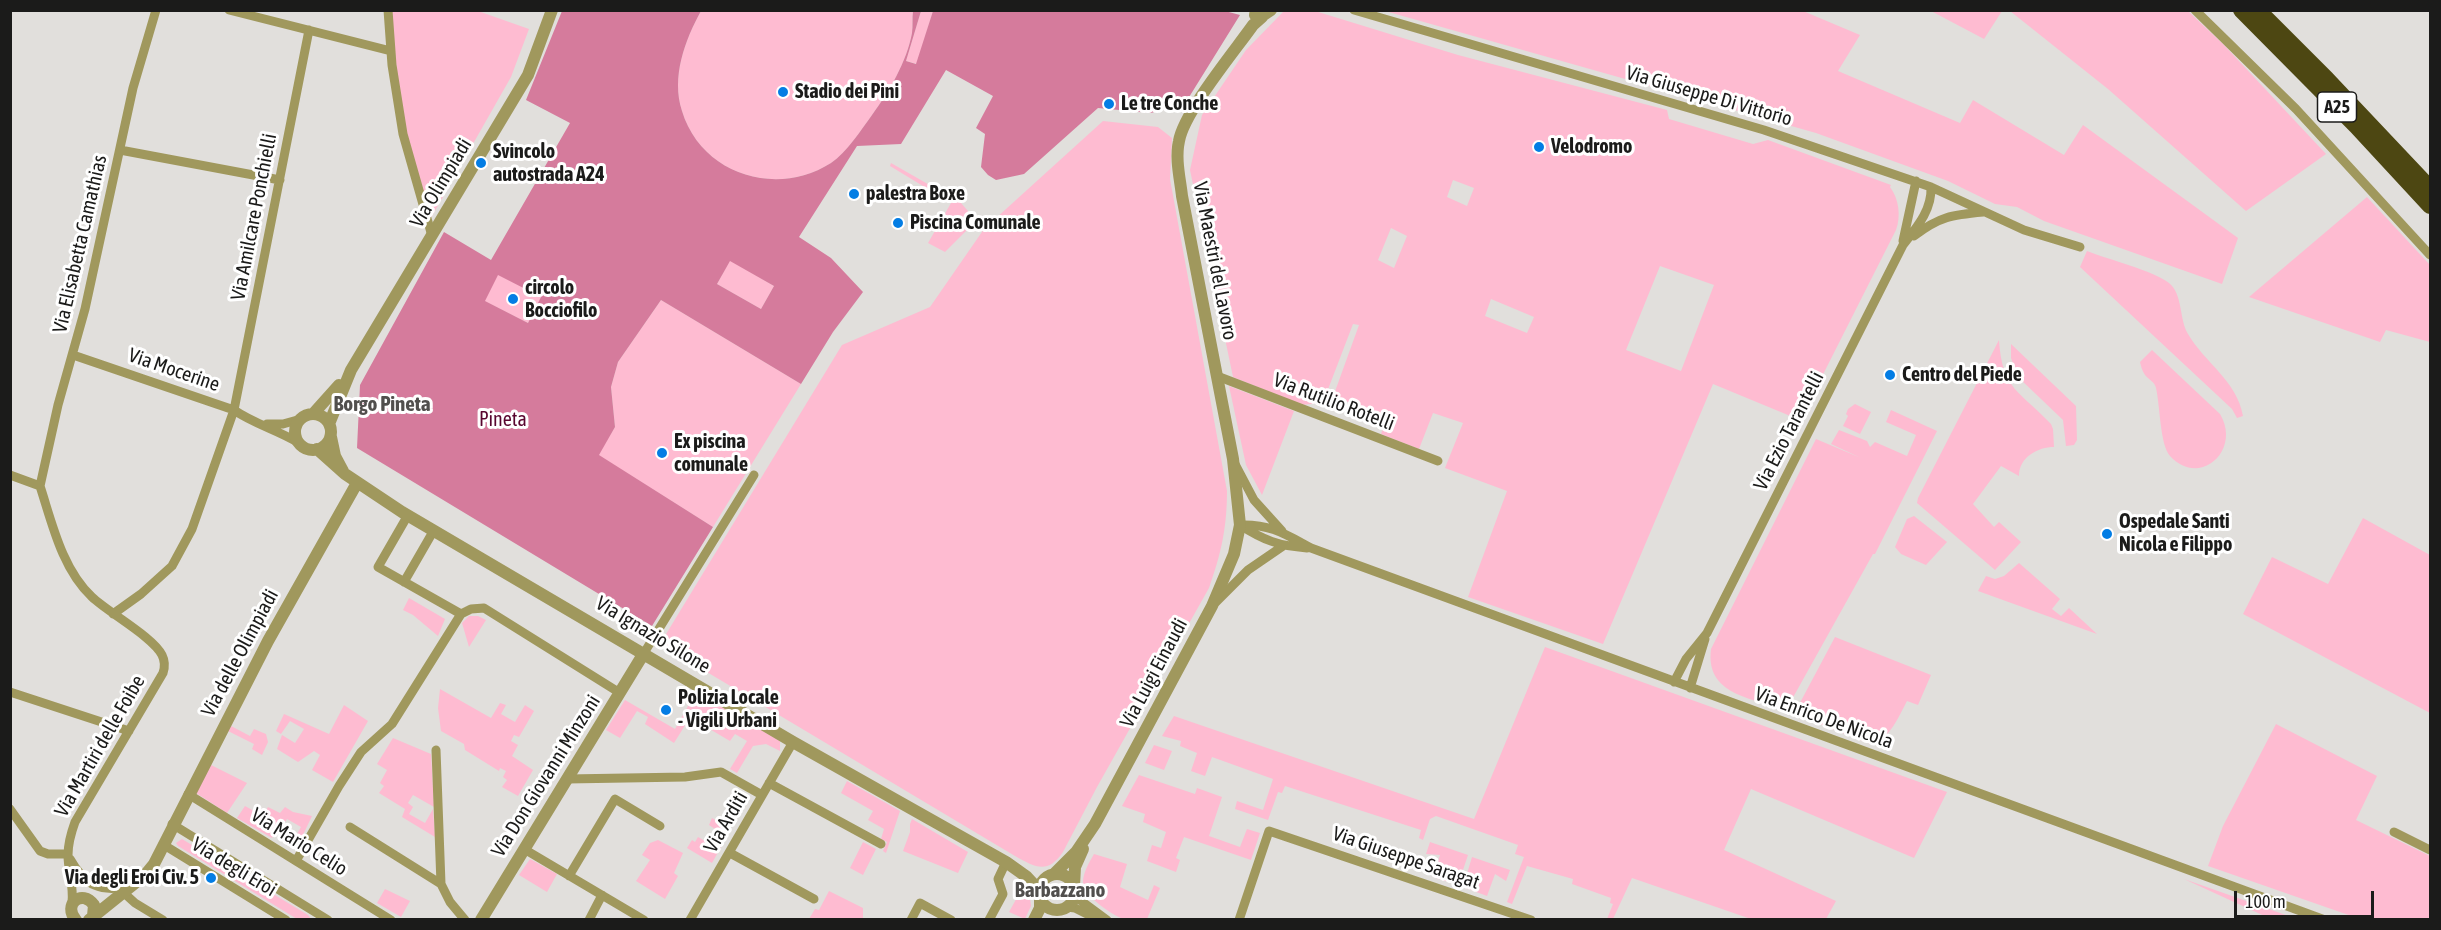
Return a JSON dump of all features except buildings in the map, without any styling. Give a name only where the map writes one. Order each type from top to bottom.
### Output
[{"type":"highway","name":"A25","points":[[2241,10],[2356,126],[2430,207]]},
{"type":"highway","name":"A25","points":[[2258,10],[2430,188]]},
{"type":"street","name":"Via Elisabetta Camathias","points":[[40,486],[58,405],[85,309],[136,77],[156,10]]},
{"type":"street","points":[[229,10],[391,51]]},
{"type":"street","points":[[387,10],[404,134],[432,236]]},
{"type":"street","name":"Via Olimpiadi","points":[[307,416],[330,397],[351,370],[432,236],[528,75],[552,10]]},
{"type":"street","name":"Via Giuseppe Di Vittorio","points":[[1354,10],[1764,130],[1916,181],[2045,238],[2080,247]]},
{"type":"street","points":[[2195,10],[2296,109],[2430,255]]},
{"type":"street","name":"Via Maestri del Lavoro","points":[[1240,525],[1233,459],[1182,196],[1178,161],[1179,141],[1190,115],[1259,14]]},
{"type":"street","name":"Via Amilcare Ponchielli","points":[[113,614],[141,594],[172,566],[192,529],[234,410],[309,30]]},
{"type":"street","points":[[120,150],[280,180]]},
{"type":"street","points":[[1903,244],[1916,181]]},
{"type":"street","points":[[1903,244],[1921,221],[1931,200],[1931,187]]},
{"type":"street","points":[[1903,244],[1934,221],[1959,214],[1986,212]]},
{"type":"street","name":"Via Ezio Tarantelli","points":[[1707,633],[1903,244]]},
{"type":"street","name":"Via Mocerine","points":[[73,355],[234,410],[299,443]]},
{"type":"street","name":"Via Olimpiadi","points":[[330,430],[351,370]]},
{"type":"street","name":"Via Rutilio Rotelli","points":[[1217,376],[1438,461]]},
{"type":"street","points":[[262,424],[283,424],[307,416],[322,417],[330,430],[326,445],[317,449],[307,449],[299,443],[296,433],[307,416]]},
{"type":"street","name":"Via Ignazio Silone","points":[[330,430],[335,456],[345,474]]},
{"type":"street","name":"Via Ignazio Silone","points":[[317,449],[357,483],[408,515],[794,742],[1006,862],[1027,877],[1039,894]]},
{"type":"street","points":[[1233,459],[1254,500],[1283,532]]},
{"type":"street","points":[[10,475],[40,486]]},
{"type":"street","points":[[644,653],[754,475]]},
{"type":"street","name":"Via delle Olimpiadi","points":[[111,900],[128,889],[154,864],[172,824],[268,641],[357,483]]},
{"type":"street","name":"Via Martiri delle Foibe","points":[[40,486],[70,566],[88,592],[157,648],[165,662],[163,673],[81,808],[69,839],[72,913]]},
{"type":"street","points":[[408,515],[378,567],[461,614]]},
{"type":"street","points":[[1240,525],[1260,524],[1283,532],[1311,548]]},
{"type":"street","points":[[1240,525],[1257,536],[1283,546],[1311,548]]},
{"type":"street","name":"Via Luigi Einaudi","points":[[1050,875],[1076,852],[1088,834],[1212,606],[1234,554],[1240,525]]},
{"type":"street","points":[[404,582],[434,530]]},
{"type":"street","points":[[1212,606],[1248,570],[1283,546]]},
{"type":"street","name":"Via Enrico De Nicola","points":[[1311,548],[2325,920]]},
{"type":"street","points":[[296,861],[361,752],[392,724],[461,614],[471,609],[484,608],[620,693]]},
{"type":"street","points":[[1674,682],[1686,659],[1707,633]]},
{"type":"street","points":[[1690,688],[1707,633]]},
{"type":"street","name":"Via Don Giovanni Minzoni","points":[[481,920],[644,653]]},
{"type":"street","points":[[10,692],[129,731]]},
{"type":"street","name":"Via Arditi","points":[[690,920],[794,742]]},
{"type":"street","points":[[436,750],[441,884],[450,902],[465,920]]},
{"type":"street","points":[[567,779],[684,777],[721,772],[762,795]]},
{"type":"street","points":[[769,783],[881,844]]},
{"type":"street","name":"Via Mario Celio","points":[[188,794],[391,920]]},
{"type":"street","points":[[569,876],[615,799],[660,826]]},
{"type":"street","points":[[10,809],[40,851],[48,854],[68,854],[80,873],[96,886],[108,890],[128,889],[135,903],[163,920]]},
{"type":"street","points":[[172,824],[328,920]]},
{"type":"street","points":[[350,827],[441,884]]},
{"type":"street","name":"Via Giuseppe Saragat","points":[[1239,920],[1269,831],[1531,920]]},
{"type":"street","points":[[2394,832],[2430,850]]},
{"type":"street","name":"Via Luigi Einaudi","points":[[1075,890],[1076,867],[1088,834]]},
{"type":"street","name":"Via degli Eroi","points":[[164,845],[286,920]]},
{"type":"street","points":[[524,849],[644,920]]},
{"type":"street","points":[[730,853],[814,899]]},
{"type":"street","points":[[989,920],[1003,894],[998,879],[1006,862]]},
{"type":"street","name":"Via Ignazio Silone","points":[[1006,862],[1050,875]]},
{"type":"street","points":[[1035,920],[1040,908],[1039,894],[1050,875],[1066,876],[1080,900],[1107,920]]},
{"type":"street","name":"Via Martiri delle Foibe","points":[[72,878],[90,900]]},
{"type":"street","points":[[1048,920],[1063,909],[1075,890]]},
{"type":"street","points":[[1039,894],[1047,908],[1075,908],[1099,920]]},
{"type":"street","points":[[589,920],[602,895]]},
{"type":"street","points":[[72,913],[81,897],[104,903],[111,900]]},
{"type":"street","points":[[90,900],[95,909],[91,918]]},
{"type":"street","points":[[91,918],[111,900]]},
{"type":"street","points":[[911,920],[920,903],[951,920]]},
{"type":"shaded area","points":[[391,11],[478,11],[529,29],[511,77],[428,223],[403,134]]},
{"type":"shaded area","name":"Stadio dei Pini","points":[[701,11],[913,11],[910,44],[902,65],[878,106],[843,153],[831,163],[810,173],[787,178],[765,179],[743,174],[723,164],[706,151],[692,133],[682,111],[678,85],[681,59]]},
{"type":"shaded area","points":[[921,11],[933,11],[917,64],[906,61]]},
{"type":"shaded area","points":[[1284,11],[1315,11],[1458,55],[1667,110],[1669,119],[1753,144],[1768,140],[1891,185],[1898,208],[1896,230],[1800,420],[1713,384],[1603,644],[1468,597],[1507,491],[1445,468],[1463,423],[1433,413],[1419,449],[1381,434],[1388,416],[1333,397],[1359,325],[1353,324],[1327,392],[1318,403],[1302,405],[1233,377],[1190,170],[1202,115],[1246,50]],"holes":[[[1453,180],[1474,188],[1467,206],[1447,197]],[[1391,228],[1407,236],[1394,268],[1378,260]],[[1660,266],[1714,285],[1681,371],[1626,350]],[[1491,299],[1534,317],[1527,333],[1485,316]]]},
{"type":"shaded area","points":[[1385,11],[1803,11],[1860,35],[1838,71],[1960,123],[1973,100],[2064,155],[2083,125],[2238,238],[2222,284],[2044,221],[2017,207],[1995,204],[1948,181],[1816,133]]},
{"type":"shaded area","points":[[1931,11],[2002,11],[1984,39]]},
{"type":"shaded area","points":[[2010,11],[2188,11],[2223,44],[2326,154],[2246,211],[2108,89]]},
{"type":"shaded area","points":[[1103,121],[1158,127],[1172,138],[1170,179],[1227,491],[1226,517],[1220,552],[1209,588],[1063,852],[1052,864],[1041,867],[1029,864],[1015,856],[660,644],[842,345],[930,307],[984,229]]},
{"type":"shaded area","points":[[891,163],[961,203],[968,211],[968,229],[945,252],[928,243],[951,203],[890,166]]},
{"type":"shaded area","points":[[2367,197],[2430,265],[2430,342],[2386,330],[2380,342],[2249,297]]},
{"type":"shaded area","points":[[2087,251],[2142,270],[2169,283],[2177,294],[2188,334],[2234,392],[2243,416],[2237,418],[2232,409],[2080,267]]},
{"type":"shaded area","points":[[730,260],[774,286],[761,309],[717,284]]},
{"type":"shaded area","name":"circolo Bocciofilo","points":[[498,274],[541,297],[528,323],[484,301]]},
{"type":"shaded area","points":[[661,300],[801,384],[713,527],[598,455],[615,427],[611,387],[618,362]]},
{"type":"shaded area","points":[[1999,340],[2004,370],[2009,380],[2051,424],[2054,447],[2030,454],[2022,463],[2019,476],[2001,466],[1973,504],[1994,527],[1999,522],[2021,542],[1995,570],[1917,503]]},
{"type":"shaded area","points":[[2011,344],[2076,406],[2077,440],[2074,445],[2066,446],[2063,420],[2018,377],[2011,358]]},
{"type":"shaded area","points":[[2152,350],[2220,414],[2225,428],[2226,441],[2214,461],[2204,467],[2193,468],[2181,465],[2167,451],[2162,434],[2155,386],[2144,373],[2140,362]]},
{"type":"shaded area","points":[[1229,386],[1294,411],[1262,495],[1246,465]]},
{"type":"shaded area","points":[[1855,404],[1871,412],[1860,434],[1843,426],[1848,416],[1846,414],[1848,409]]},
{"type":"shaded area","points":[[1891,410],[1937,431],[1875,554],[1786,710],[1734,692],[1715,676],[1711,664],[1711,649],[1816,439],[1861,458],[1831,444],[1839,430],[1867,441],[1870,447],[1875,442],[1907,456],[1916,435],[1886,422]]},
{"type":"shaded area","points":[[1914,516],[1947,542],[1926,565],[1901,554],[1895,547],[1907,519]]},
{"type":"shaded area","points":[[2363,518],[2430,555],[2430,713],[2243,614],[2272,557],[2328,584]]},
{"type":"shaded area","points":[[2019,563],[2060,599],[2052,609],[2061,616],[2069,608],[2097,634],[1978,591],[1986,576],[1995,579],[2004,576]]},
{"type":"shaded area","points":[[409,598],[445,619],[438,636],[413,615],[403,610]]},
{"type":"shaded area","points":[[469,616],[478,616],[486,620],[469,647],[462,623]]},
{"type":"shaded area","points":[[1835,637],[1931,675],[1918,705],[1907,701],[1889,732],[1873,745],[1794,714]]},
{"type":"shaded area","points":[[1545,647],[1947,792],[1914,858],[1751,789],[1724,850],[1836,901],[1826,919],[1751,919],[1632,878],[1613,919],[1607,919],[1613,904],[1610,903],[1611,898],[1572,884],[1573,879],[1527,866],[1512,904],[1507,902],[1524,857],[1515,854],[1518,845],[1436,816],[1430,819],[1423,840],[1419,838],[1421,830],[1285,786],[1282,793],[1278,792],[1268,820],[1235,809],[1237,801],[1263,810],[1273,779],[1212,757],[1205,776],[1191,771],[1197,753],[1180,746],[1181,741],[1162,736],[1174,716],[1474,819]]},
{"type":"shaded area","points":[[440,689],[491,718],[500,703],[506,705],[501,714],[515,722],[525,705],[534,711],[519,737],[514,735],[511,741],[518,745],[512,756],[533,770],[518,796],[502,787],[507,780],[503,777],[506,771],[500,768],[499,771],[465,750],[464,744],[441,731],[438,708]]},
{"type":"shaded area","points":[[696,692],[780,741],[780,751],[766,744],[753,746],[737,773],[730,769],[747,741],[735,734],[730,741],[701,724],[705,717],[694,711],[674,743],[645,724],[648,717],[637,711],[620,738],[606,730],[625,700],[675,729]]},
{"type":"shaded area","points":[[344,705],[368,721],[333,782],[312,770],[320,755],[314,751],[298,762],[277,749],[282,735],[295,743],[304,729],[290,721],[281,734],[276,731],[284,714],[329,734]]},
{"type":"shaded area","points":[[2276,724],[2377,776],[2356,820],[2430,856],[2430,919],[2360,919],[2208,866],[2223,826]]},
{"type":"shaded area","points":[[231,726],[250,736],[254,729],[266,734],[268,742],[262,755],[252,749],[254,744],[228,731]]},
{"type":"shaded area","points":[[393,738],[431,754],[434,807],[413,795],[408,803],[413,807],[409,814],[425,823],[433,809],[435,837],[402,817],[405,809],[379,793],[384,786],[380,783],[387,770],[377,764]]},
{"type":"shaded area","points":[[1154,745],[1172,751],[1164,770],[1145,763]]},
{"type":"shaded area","points":[[211,765],[247,783],[227,813],[196,793]]},
{"type":"shaded area","points":[[1139,775],[1195,794],[1197,788],[1222,797],[1209,836],[1240,847],[1247,829],[1260,833],[1251,860],[1184,837],[1176,858],[1180,860],[1176,872],[1147,861],[1152,845],[1161,848],[1166,832],[1143,822],[1145,814],[1122,806]]},
{"type":"shaded area","points":[[847,781],[900,811],[886,853],[883,851],[887,842],[881,839],[884,829],[868,820],[873,811],[841,793]]},
{"type":"shaded area","points":[[245,806],[263,816],[268,807],[280,813],[285,807],[293,812],[312,816],[302,837],[297,834],[301,827],[287,819],[283,825],[280,824],[272,838],[237,818]]},
{"type":"shaded area","points":[[712,818],[731,829],[712,863],[687,848],[692,840],[695,842],[698,837],[707,842],[715,829],[709,825]]},
{"type":"shaded area","points":[[912,819],[968,852],[958,873],[903,851]]},
{"type":"shaded area","points":[[182,839],[308,915],[311,919],[297,919],[178,846],[176,843]]},
{"type":"shaded area","points":[[658,840],[683,853],[674,873],[678,876],[665,899],[636,881],[650,860],[642,855],[650,843]]},
{"type":"shaded area","points":[[863,842],[876,849],[863,875],[850,868]]},
{"type":"shaded area","points":[[1430,842],[1468,855],[1458,885],[1433,877],[1440,855],[1426,854]]},
{"type":"shaded area","points":[[1094,854],[1127,864],[1120,887],[1148,900],[1154,885],[1160,888],[1147,919],[1122,918],[1089,895],[1083,881]]},
{"type":"shaded area","points":[[1472,857],[1510,870],[1506,881],[1495,874],[1487,896],[1463,887]]},
{"type":"shaded area","points":[[530,859],[557,874],[547,892],[519,875]]},
{"type":"shaded area","points":[[2184,879],[2297,919],[2271,919]]},
{"type":"shaded area","points":[[1024,885],[1029,890],[1031,906],[1025,919],[1009,912]]},
{"type":"shaded area","points":[[385,889],[410,901],[401,917],[377,903]]},
{"type":"shaded area","points":[[829,891],[863,908],[863,919],[809,919],[815,909],[819,910]]},
{"type":"green space","name":"Pineta","points":[[562,11],[701,11],[681,59],[678,85],[682,111],[692,133],[706,151],[723,164],[743,174],[765,179],[787,178],[810,173],[831,163],[843,153],[897,76],[910,44],[913,11],[921,11],[906,61],[916,64],[933,11],[1225,11],[1240,15],[1186,102],[1151,113],[1098,108],[1024,174],[996,180],[981,167],[985,134],[976,128],[993,96],[946,70],[901,144],[857,146],[799,237],[831,258],[863,292],[833,332],[801,384],[661,300],[618,362],[611,387],[615,427],[599,455],[713,527],[652,626],[357,448],[360,385],[444,232],[491,260],[570,123],[526,100]],"holes":[[[730,261],[774,286],[761,309],[717,284]],[[498,275],[541,297],[528,323],[485,301]]]},
{"type":"place","name":"Stadio dei Pini","points":[[783,92]]},
{"type":"place","name":"Le tre Conche","points":[[1109,104]]},
{"type":"place","name":"Velodromo","points":[[1539,147]]},
{"type":"place","name":"Svincolo autostrada A24","points":[[481,163]]},
{"type":"place","name":"palestra Boxe","points":[[854,194]]},
{"type":"place","name":"Piscina Comunale","points":[[898,223]]},
{"type":"place","name":"circolo Bocciofilo","points":[[513,299]]},
{"type":"place","name":"Centro del Piede","points":[[1890,375]]},
{"type":"place","name":"Ex piscina comunale","points":[[662,453]]},
{"type":"place","name":"Ospedale Santi Nicola e Filippo","points":[[2107,534]]},
{"type":"place","name":"Polizia Locale - Vigili Urbani","points":[[666,710]]},
{"type":"place","name":"Via degli Eroi Civ. 5","points":[[211,878]]},
{"type":"district","name":"Borgo Pineta","points":[[382,404]]},
{"type":"district","name":"Barbazzano","points":[[1060,890]]}]
